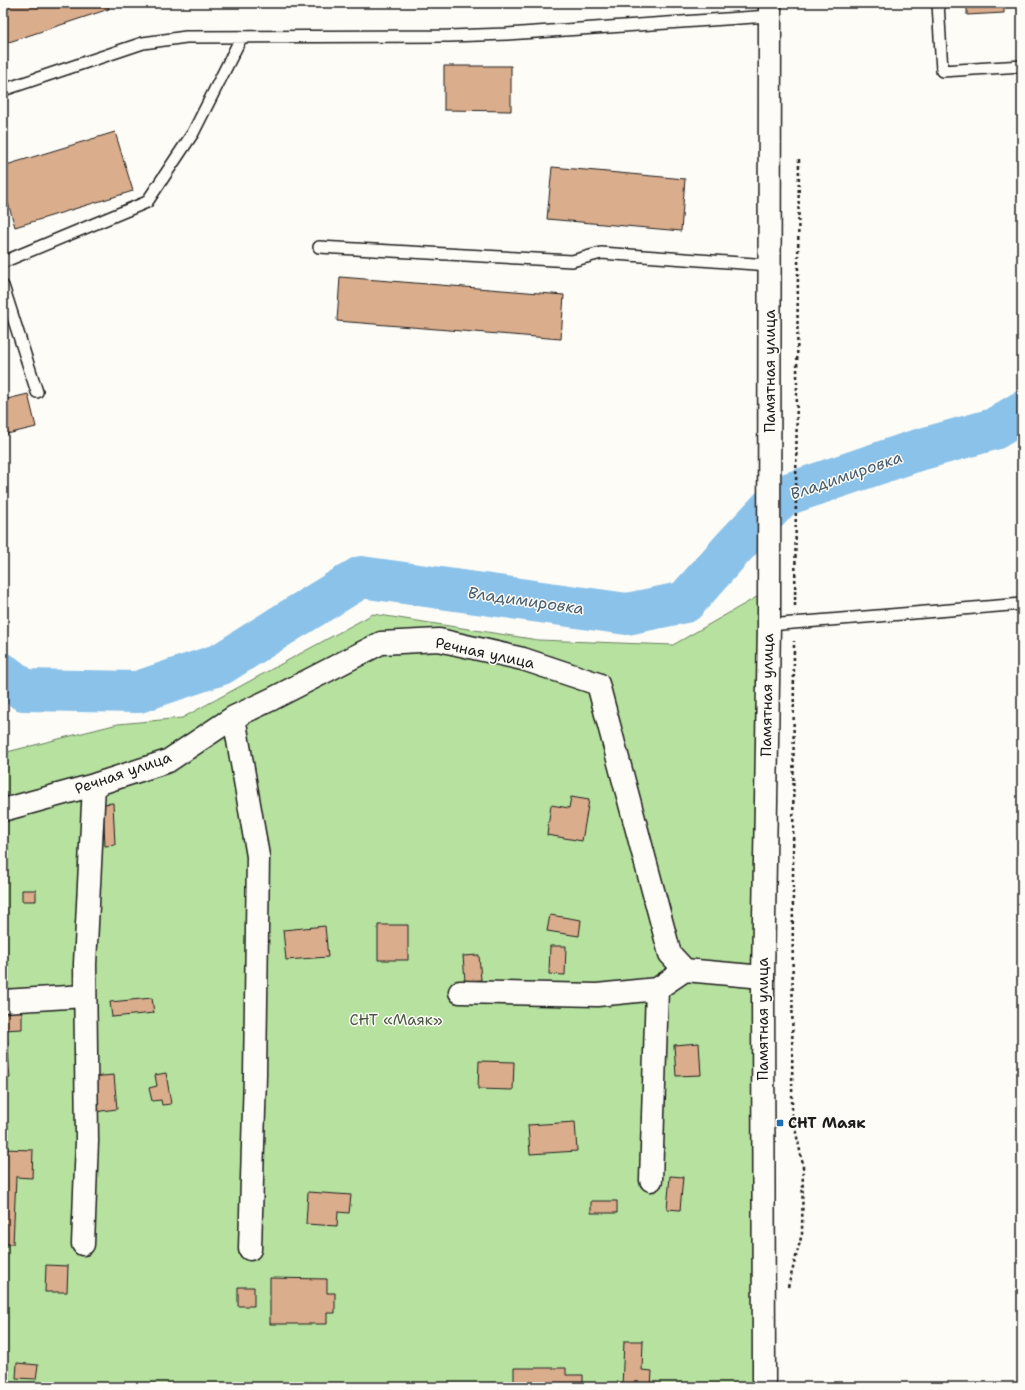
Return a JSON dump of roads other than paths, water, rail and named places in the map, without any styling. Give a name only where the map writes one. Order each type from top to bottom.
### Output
[{"type":"street","name":"Памятная улица","points":[[764,1387],[763,977],[769,625],[770,10]]},
{"type":"street","name":"Речная улица","points":[[3,810],[94,785],[168,761],[234,717],[381,643],[439,640],[523,659],[598,684],[670,954],[684,970]]},
{"type":"street","points":[[234,717],[258,856],[255,1074],[250,1249]]},
{"type":"street","points":[[83,1244],[87,1140],[86,956],[94,785]]},
{"type":"street","points":[[460,992],[597,994],[657,989],[684,970],[763,977]]},
{"type":"street","points":[[652,1180],[657,989]]},
{"type":"street","points":[[3,1001],[86,996]]},
{"type":"lane","points":[[938,3],[942,72],[1022,66]]},
{"type":"lane","points":[[3,90],[143,43],[186,37],[241,38],[500,34],[770,10]]},
{"type":"lane","points":[[3,262],[148,202],[193,133],[241,38]]},
{"type":"lane","points":[[319,246],[572,261],[601,253],[770,265]]},
{"type":"lane","points":[[3,286],[37,392]]},
{"type":"lane","points":[[769,625],[1022,604]]},
{"type":"waterway","name":"Владимировка","points":[[3,674],[24,690],[138,692],[221,664],[361,577],[627,614],[685,602],[782,496],[915,451],[994,429],[1022,412]]},
{"type":"place","name":"СНТ Маяк","points":[[780,1123]]},
{"type":"park label","name":"СНТ «Маяк»","points":[[396,1020]]}]
